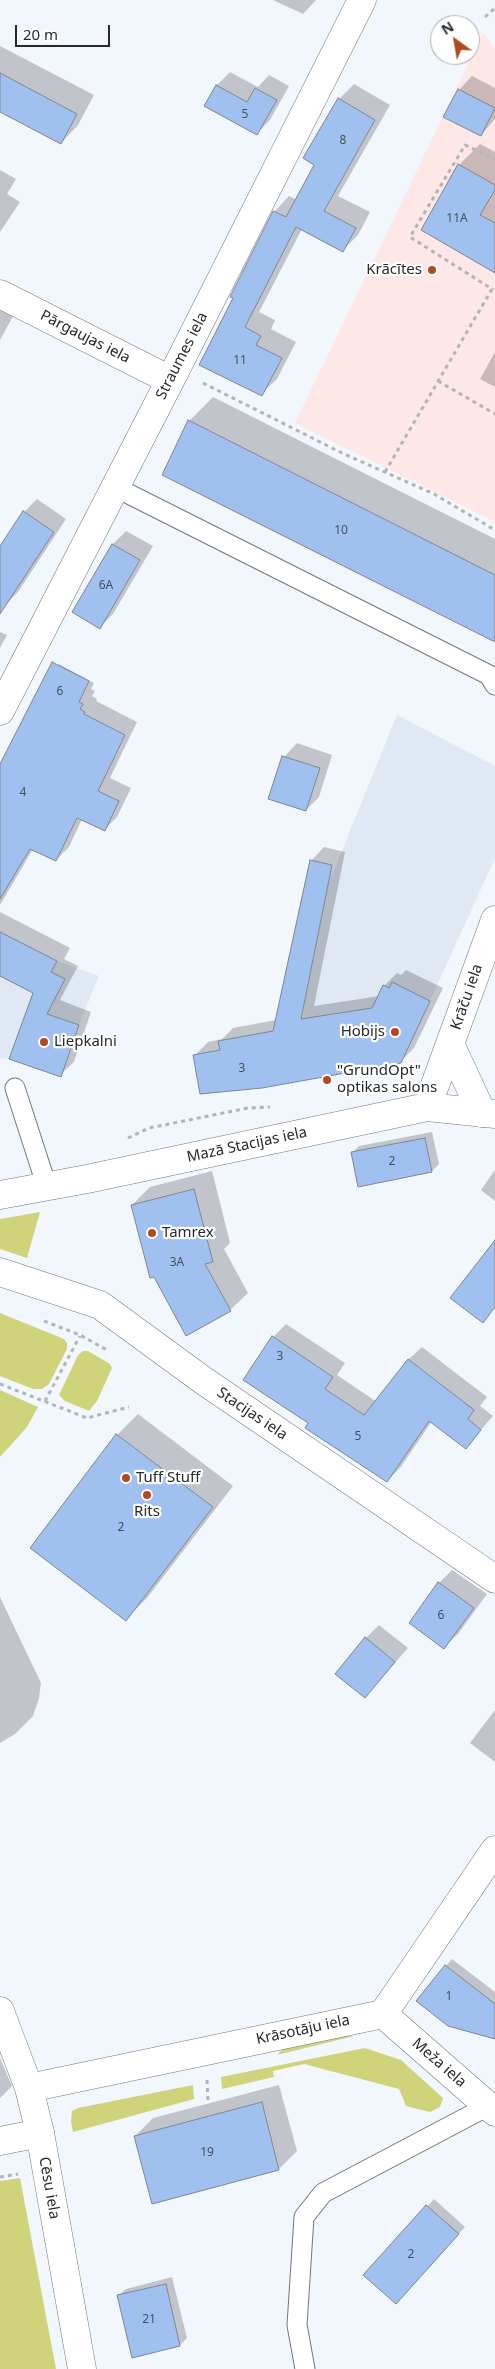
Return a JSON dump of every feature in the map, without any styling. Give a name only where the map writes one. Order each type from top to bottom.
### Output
[{"type":"street","name":"Straumes iela","points":[[0,711],[173,375],[362,0]]},
{"type":"street","name":"Pārgaujas iela","points":[[0,294],[173,375]]},
{"type":"street","name":"Krāču iela","points":[[427,1107],[451,1046],[495,920]]},
{"type":"street","name":"Krāču iela","points":[[451,1046],[488,1114]]},
{"type":"street","name":"Mazā Stacijas iela","points":[[0,1195],[47,1187],[427,1107],[488,1114]]},
{"type":"street","name":"Stacijas iela","points":[[0,1272],[100,1305],[204,1381],[495,1579]]},
{"type":"street","points":[[383,2014],[495,1850]]},
{"type":"street","name":"Cēsu iela","points":[[0,2010],[28,2088],[40,2133],[82,2369]]},
{"type":"street","name":"Krāsotāju iela","points":[[28,2088],[383,2014]]},
{"type":"street","name":"Meža iela","points":[[383,2014],[492,2109]]},
{"type":"street","points":[[0,2141],[40,2133]]},
{"type":"lane","points":[[115,487],[489,675],[495,685]]},
{"type":"lane","points":[[15,1088],[47,1187]]},
{"type":"lane","points":[[305,2369],[297,2324],[304,2218],[323,2193],[492,2109]]},
{"type":"path","points":[[485,17],[495,8]]},
{"type":"path","points":[[384,472],[492,288],[410,237],[464,145],[495,159]]},
{"type":"path","points":[[173,375],[434,494],[495,530]]},
{"type":"path","points":[[438,381],[495,414]]},
{"type":"path","points":[[37,1318],[80,1336],[115,1354]]},
{"type":"path","points":[[45,1401],[80,1336]]},
{"type":"path","points":[[0,1384],[87,1418],[129,1407]]},
{"type":"path","points":[[206,2076],[208,2102]]},
{"type":"path","points":[[0,2177],[26,2172]]},
{"type":"shaded area","name":"Krācītes","points":[[483,33],[495,49],[495,522],[295,423],[468,65],[480,65],[480,39]]},
{"type":"shaded area","points":[[397,715],[495,766],[495,858],[430,1001],[392,983],[389,988],[383,986],[375,1001],[381,1004],[349,1025],[347,1012],[329,1014],[302,1033],[304,1005],[328,885]]},
{"type":"shaded area","points":[[0,932],[57,961],[99,976],[79,1025],[28,1007],[9,1059],[0,1058]]},
{"type":"green space","points":[[40,1212],[27,1258],[0,1249],[0,1219]]},
{"type":"green space","points":[[0,1313],[64,1339],[67,1343],[67,1349],[49,1384],[42,1389],[33,1389],[0,1376]]},
{"type":"green space","points":[[83,1351],[88,1351],[110,1364],[112,1368],[97,1401],[89,1411],[65,1401],[59,1395],[78,1355]]},
{"type":"green space","points":[[0,1390],[38,1407],[27,1427],[0,1457]]},
{"type":"green space","points":[[354,2036],[277,2055],[290,2042]]},
{"type":"green space","points":[[365,2048],[401,2060],[443,2098],[440,2107],[430,2112],[406,2106],[399,2089],[304,2064],[273,2071],[274,2077],[222,2089],[221,2077]]},
{"type":"green space","points":[[193,2085],[194,2099],[73,2132],[72,2111],[78,2108]]},
{"type":"green space","points":[[20,2178],[56,2369],[0,2369],[0,2181]]},
{"type":"building","points":[[0,73],[77,114],[61,144],[0,112]]},
{"type":"building","points":[[216,85],[247,102],[255,88],[277,100],[257,135],[204,106]]},
{"type":"building","points":[[458,89],[495,108],[481,136],[443,117]]},
{"type":"building","points":[[338,98],[375,120],[324,211],[356,228],[343,252],[296,227],[245,327],[261,336],[256,345],[282,358],[262,396],[199,365],[233,298],[230,297],[273,211],[286,217],[314,165],[303,158]]},
{"type":"building","points":[[458,164],[495,185],[495,190],[480,215],[495,223],[495,273],[421,230]]},
{"type":"building","points":[[188,420],[495,575],[495,642],[162,475]]},
{"type":"building","points":[[23,511],[54,532],[0,614],[0,546]]},
{"type":"building","points":[[112,544],[140,560],[100,629],[72,612]]},
{"type":"building","points":[[52,662],[89,681],[79,702],[83,704],[80,709],[85,712],[84,714],[125,735],[98,791],[119,801],[105,831],[77,818],[56,861],[30,849],[0,899],[0,764]]},
{"type":"building","points":[[282,756],[320,768],[306,811],[268,799]]},
{"type":"building","points":[[310,860],[332,865],[301,1019],[372,1008],[383,985],[389,988],[392,982],[430,1001],[401,1063],[262,1088],[200,1094],[193,1055],[220,1050],[218,1041],[273,1031]]},
{"type":"building","points":[[0,932],[57,961],[51,972],[65,979],[47,1014],[79,1025],[61,1077],[9,1059],[33,993],[0,976]]},
{"type":"building","points":[[425,1138],[432,1172],[358,1187],[351,1152]]},
{"type":"building","points":[[194,1189],[213,1262],[205,1264],[231,1311],[186,1336],[154,1277],[150,1278],[131,1205]]},
{"type":"building","points":[[495,1240],[495,1307],[483,1323],[450,1298]]},
{"type":"building","points":[[272,1336],[333,1377],[325,1389],[364,1415],[408,1359],[474,1410],[468,1419],[481,1430],[466,1449],[429,1421],[387,1482],[305,1428],[308,1423],[243,1380]]},
{"type":"building","points":[[116,1434],[213,1507],[126,1621],[30,1548]]},
{"type":"building","points":[[438,1582],[474,1608],[444,1649],[409,1623]]},
{"type":"building","points":[[365,1637],[395,1662],[365,1698],[335,1674]]},
{"type":"building","points":[[445,1965],[495,2004],[495,2039],[448,2026],[416,2001]]},
{"type":"building","points":[[262,2102],[279,2170],[152,2204],[134,2136]]},
{"type":"building","points":[[426,2205],[459,2234],[396,2304],[363,2275]]},
{"type":"building","points":[[166,2284],[180,2346],[132,2358],[117,2295]]},
{"type":"place","name":"Krācītes","points":[[432,270]]},
{"type":"place","name":"Hobijs","points":[[395,1032]]},
{"type":"place","name":"Liepkalni","points":[[44,1042]]},
{"type":"place","name":"\"GrundOpt\" optikas salons","points":[[327,1080]]},
{"type":"place","name":"Tamrex","points":[[152,1233]]},
{"type":"place","name":"Tuff Stuff","points":[[126,1478]]},
{"type":"place","name":"Rits","points":[[147,1495]]}]
